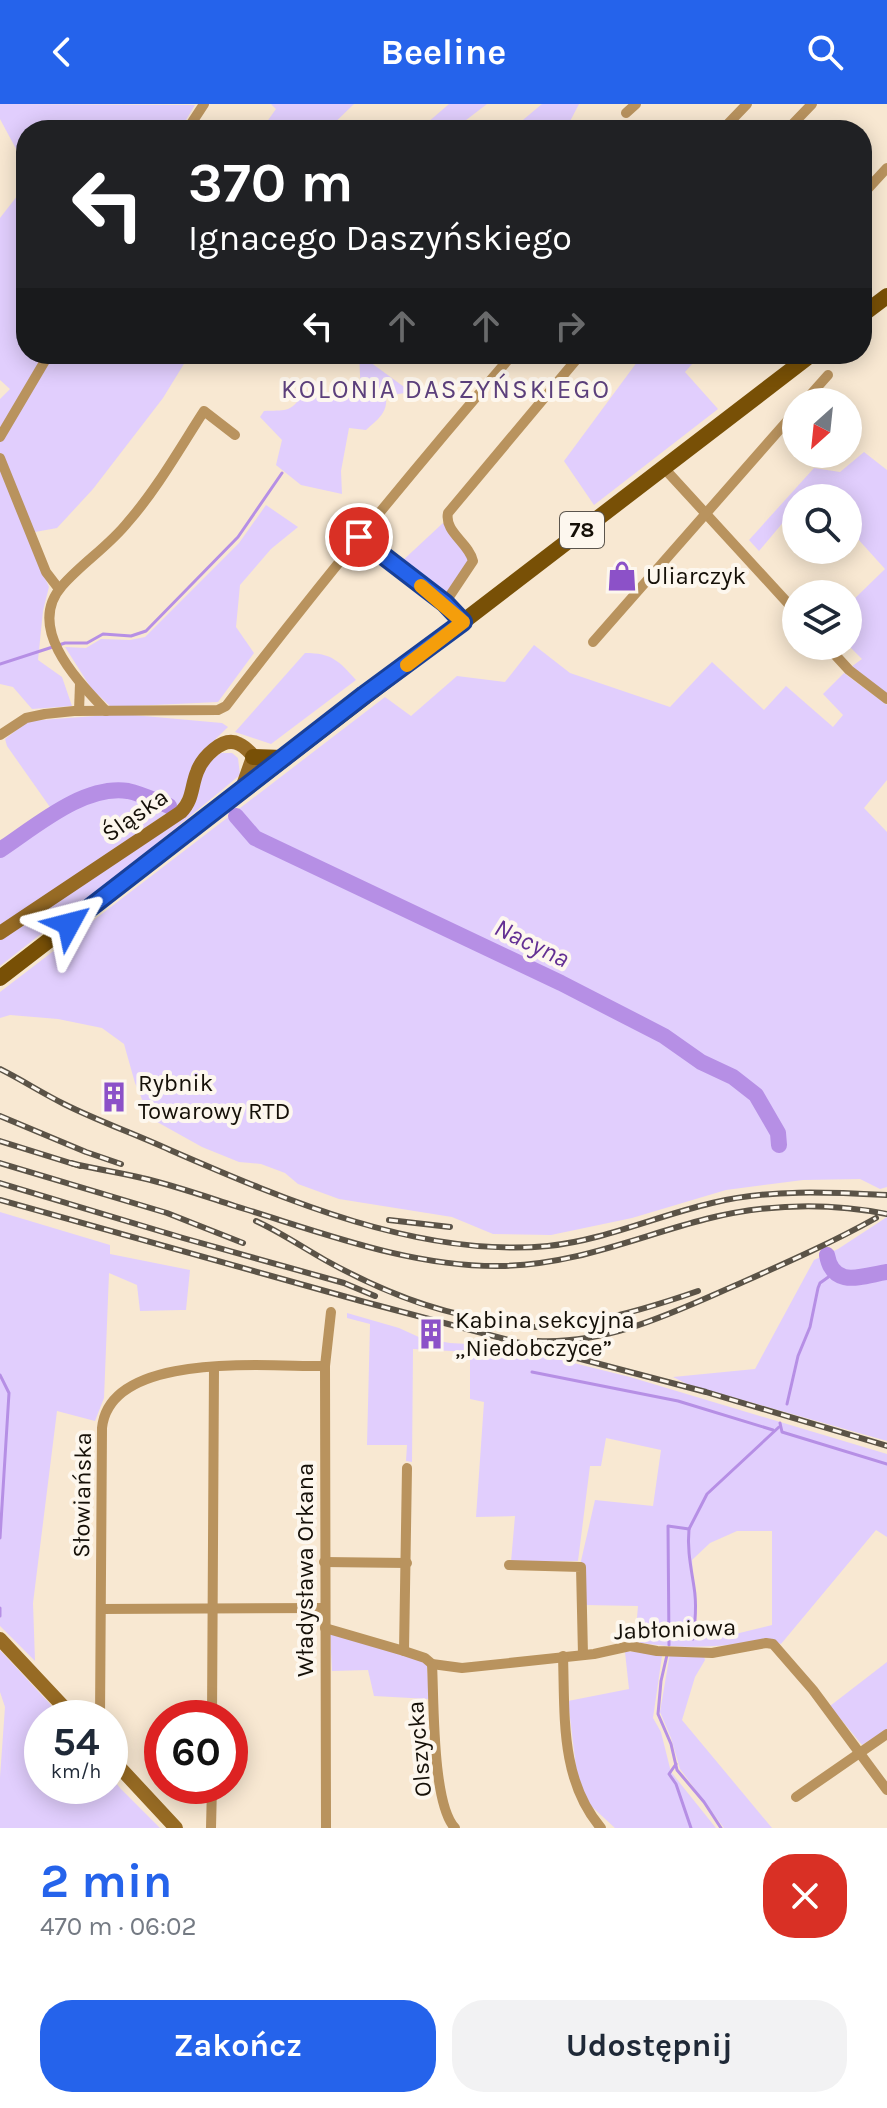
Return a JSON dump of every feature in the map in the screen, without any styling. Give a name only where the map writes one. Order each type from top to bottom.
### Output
[{"type":"main road","name":"78","points":[[0,978],[265,771],[799,364]]},
{"type":"main road","points":[[253,757],[283,758]]},
{"type":"street","points":[[626,113],[636,104]]},
{"type":"street","points":[[732,120],[747,104]]},
{"type":"street","points":[[797,120],[812,104]]},
{"type":"street","points":[[872,184],[887,168]]},
{"type":"street","points":[[0,437],[43,364]]},
{"type":"street","points":[[0,735],[26,718],[79,711],[218,710],[226,706],[359,537],[505,364]]},
{"type":"street","points":[[445,603],[473,561],[471,553],[447,520],[448,513],[573,364]]},
{"type":"street","points":[[816,388],[828,375]]},
{"type":"street","points":[[106,711],[80,684],[54,643],[48,624],[59,589],[127,524],[204,411],[235,435]]},
{"type":"street","points":[[593,642],[782,427]]},
{"type":"street","points":[[0,458],[46,572],[59,589]]},
{"type":"street","points":[[663,467],[782,597]]},
{"type":"street","points":[[359,537],[445,603],[463,622]]},
{"type":"street","points":[[840,660],[887,699]]},
{"type":"street","points":[[79,711],[80,684]]},
{"type":"street","name":"Śląska","points":[[0,933],[181,812],[191,800],[200,765],[217,748],[236,743],[253,757]]},
{"type":"street","points":[[241,791],[253,757],[265,771]]},
{"type":"street","name":"Władysława Orkana","points":[[326,1828],[325,1366],[331,1312]]},
{"type":"street","name":"Słowiańska","points":[[100,1700],[102,1428],[107,1409],[122,1391],[181,1369],[325,1366]]},
{"type":"street","points":[[212,1700],[214,1367]]},
{"type":"street","points":[[404,1651],[407,1468]]},
{"type":"street","points":[[324,1562],[407,1563]]},
{"type":"street","name":"Jabłoniowa","points":[[509,1565],[581,1567],[583,1655]]},
{"type":"street","points":[[101,1609],[325,1608]]},
{"type":"street","points":[[325,1628],[404,1651],[432,1664]]},
{"type":"street","points":[[0,1639],[57,1700]]},
{"type":"street","name":"Jabłoniowa","points":[[432,1664],[462,1668],[583,1655],[630,1646],[657,1651],[712,1653],[773,1644],[782,1651],[861,1752],[887,1790]]},
{"type":"street","points":[[563,1656],[566,1743],[576,1789],[586,1811],[601,1828]]},
{"type":"street","name":"Olszycka","points":[[432,1664],[441,1794],[448,1820],[455,1828]]},
{"type":"street","points":[[796,1797],[887,1734]]},
{"type":"street","points":[[128,1776],[176,1828]]},
{"type":"street","points":[[211,1828],[212,1804]]},
{"type":"shaded area","points":[[0,104],[195,105],[186,120],[16,120],[16,149],[0,119]]},
{"type":"shaded area","points":[[271,104],[354,104],[337,120],[268,120],[276,109]]},
{"type":"shaded area","points":[[449,104],[487,104],[466,120],[431,120]]},
{"type":"shaded area","points":[[542,104],[579,104],[571,120],[523,120]]},
{"type":"shaded area","points":[[16,198],[16,364],[184,364],[163,398],[93,489],[57,528],[35,532],[28,539],[49,587],[38,660],[62,677],[72,706],[32,709],[13,687],[0,684],[0,399],[10,389],[0,380],[0,218]]},
{"type":"shaded area","points":[[359,364],[373,364],[411,392],[386,396],[384,411],[366,430],[349,428],[341,471],[342,494],[301,485],[276,465],[282,440],[260,417],[264,411],[290,408],[302,395],[321,389],[333,398],[361,395]]},
{"type":"shaded area","points":[[636,364],[692,364],[685,372],[718,409],[594,505],[564,461]]},
{"type":"shaded area","points":[[864,452],[887,470],[887,694],[851,667],[862,660],[862,591],[885,569],[862,544],[862,484],[800,484],[814,468],[840,472],[845,468],[862,468]]},
{"type":"shaded area","points":[[782,503],[782,524],[759,551],[749,540]]},
{"type":"shaded area","points":[[266,505],[298,527],[271,549],[240,585],[236,627],[254,653],[218,702],[111,707],[91,688],[65,647],[86,648],[101,639],[145,637],[239,543]]},
{"type":"shaded area","points":[[443,523],[469,556],[470,563],[445,599],[400,563]]},
{"type":"shaded area","points":[[534,645],[570,673],[670,707],[712,662],[764,710],[786,686],[833,727],[843,715],[823,694],[844,673],[887,705],[887,780],[864,808],[887,832],[887,1187],[880,1189],[860,1179],[803,1180],[726,1190],[632,1218],[551,1235],[493,1234],[452,1217],[339,1199],[298,1184],[285,1173],[261,1164],[239,1162],[202,1147],[150,1118],[135,1083],[124,1044],[102,1028],[58,1019],[10,1015],[0,1018],[0,992],[385,697],[411,716],[457,676],[505,682]]},
{"type":"shaded area","points":[[305,653],[334,659],[356,680],[271,744],[235,732]]},
{"type":"shaded area","points":[[122,714],[222,723],[228,727],[198,756],[190,771],[188,788],[178,805],[114,787],[85,791],[52,810],[5,739],[28,721]]},
{"type":"shaded area","points":[[221,753],[232,753],[238,758],[240,775],[0,966],[0,938],[192,810],[206,767]]},
{"type":"shaded area","points":[[86,794],[130,794],[170,811],[0,926],[0,846]]},
{"type":"shaded area","points":[[0,1212],[110,1245],[110,1254],[190,1270],[186,1310],[140,1311],[137,1285],[109,1273],[104,1398],[95,1421],[57,1411],[33,1603],[35,1661],[0,1626]]},
{"type":"shaded area","points":[[887,1217],[887,1441],[687,1384],[673,1377],[755,1369],[814,1260],[838,1249]]},
{"type":"shaded area","points":[[347,1313],[399,1328],[421,1338],[505,1346],[630,1377],[887,1454],[887,1537],[876,1530],[781,1644],[772,1640],[687,1647],[635,1642],[638,1606],[586,1605],[581,1561],[595,1500],[653,1506],[661,1450],[606,1438],[601,1466],[590,1466],[578,1561],[511,1562],[515,1516],[476,1517],[484,1402],[470,1399],[470,1352],[413,1349],[412,1462],[406,1461],[407,1445],[367,1445],[370,1324],[347,1318]],"holes":[[[737,1531],[772,1531],[772,1625],[711,1640],[697,1632],[692,1560],[710,1543]]]},
{"type":"shaded area","points":[[330,1633],[427,1663],[429,1699],[374,1696],[368,1670],[332,1671]]},
{"type":"shaded area","points":[[0,1650],[46,1700],[24,1700],[24,1804],[128,1804],[128,1796],[160,1828],[0,1828],[5,1707],[0,1692]]},
{"type":"shaded area","points":[[625,1652],[662,1656],[653,1718],[661,1732],[671,1772],[716,1828],[615,1828],[589,1804],[578,1784],[568,1701],[629,1689]]},
{"type":"shaded area","points":[[670,1653],[704,1656],[682,1720],[772,1828],[724,1828],[680,1769],[660,1712]]},
{"type":"shaded area","points":[[887,1662],[887,1729],[862,1745],[830,1706]]},
{"type":"waterway","points":[[0,664],[65,643],[87,643],[103,634],[131,636],[146,631],[238,537],[282,473]]},
{"type":"waterway","name":"Nacyna","points":[[0,850],[44,819],[94,794],[128,791],[169,806]]},
{"type":"waterway","name":"Nacyna","points":[[236,816],[255,838],[561,983],[664,1036],[701,1062],[733,1077],[756,1095],[778,1133],[779,1145]]},
{"type":"waterway","name":"Nacyna","points":[[827,1255],[830,1266],[842,1276],[850,1278],[887,1272]]},
{"type":"waterway","points":[[787,1404],[818,1288],[834,1273]]},
{"type":"waterway","points":[[532,1372],[678,1401],[773,1430]]},
{"type":"waterway","points":[[0,1375],[9,1393],[0,1538]]},
{"type":"waterway","points":[[780,1423],[782,1432],[887,1464]]},
{"type":"waterway","points":[[669,1645],[668,1526],[689,1529],[707,1494],[779,1427]]},
{"type":"waterway","points":[[689,1529],[695,1600],[693,1639]]},
{"type":"waterway","points":[[0,1608],[0,1616]]},
{"type":"waterway","points":[[667,1655],[658,1714],[671,1744],[677,1770],[721,1828]]},
{"type":"waterway","points":[[676,1764],[669,1774],[676,1784],[691,1828]]},
{"type":"railway","points":[[0,1069],[77,1110],[306,1206],[402,1234],[451,1243],[500,1247],[569,1243],[712,1203],[756,1195],[887,1195]]},
{"type":"railway","points":[[0,1116],[121,1164]]},
{"type":"railway","points":[[0,1141],[80,1166]]},
{"type":"railway","points":[[0,1163],[167,1213],[243,1243]]},
{"type":"railway","points":[[71,1163],[165,1184],[366,1246],[432,1261],[466,1265],[500,1266],[554,1261],[706,1219],[751,1210],[819,1206],[887,1214]]},
{"type":"railway","points":[[0,1183],[344,1283],[375,1296]]},
{"type":"railway","points":[[0,1200],[361,1301],[706,1392],[887,1446]]},
{"type":"railway","points":[[538,1341],[592,1337],[643,1324],[777,1267],[876,1218]]},
{"type":"railway","points":[[389,1220],[450,1227]]},
{"type":"railway","points":[[256,1221],[387,1291],[452,1313],[498,1321]]},
{"type":"railway","points":[[487,1325],[568,1325],[620,1315],[698,1291]]},
{"type":"slow traffic","points":[[407,665],[463,622],[445,603],[421,586]]},
{"type":"place","name":"Uliarczyk","points":[[622,576]]},
{"type":"place","name":"Rybnik Towarowy RTD","points":[[114,1097]]},
{"type":"place","name":"Kabina sekcyjna „Niedobczyce”","points":[[431,1334]]},
{"type":"district","name":"KOLONIA DASZYŃSKIEGO","points":[[446,389]]},
{"type":"route","points":[[69,924],[463,622],[445,603],[359,537]]}]
